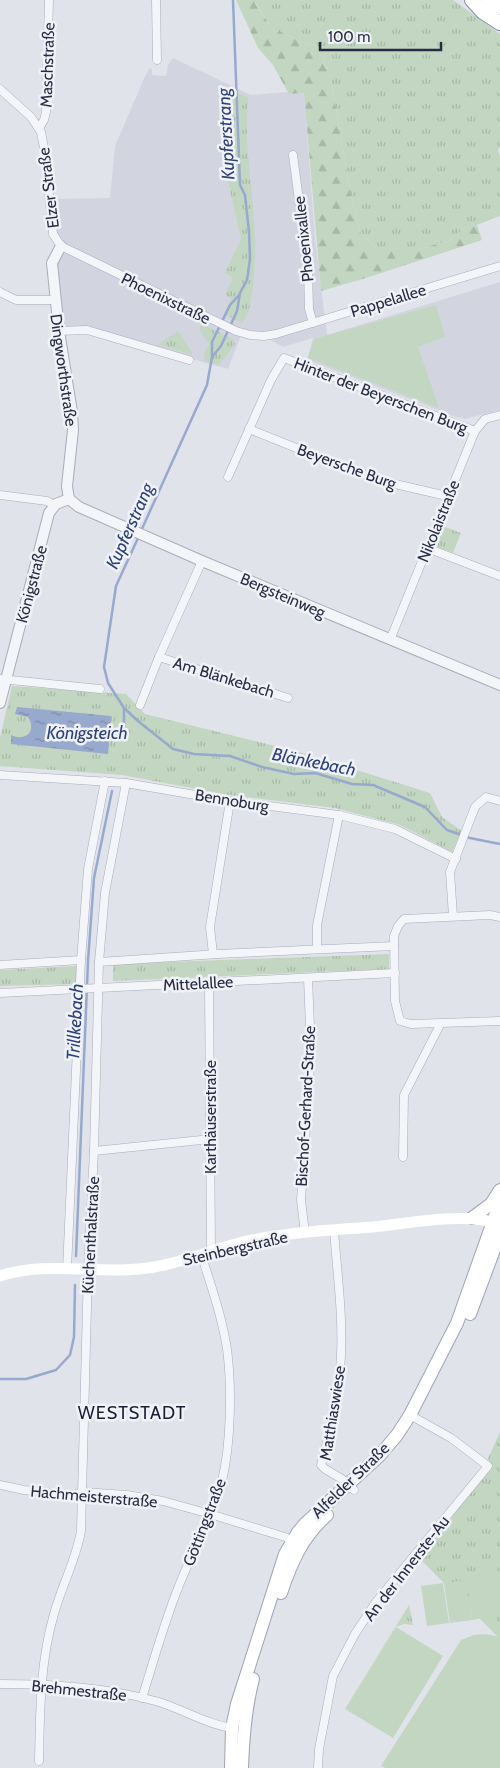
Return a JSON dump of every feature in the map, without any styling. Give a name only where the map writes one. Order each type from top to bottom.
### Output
[{"type":"highway","points":[[472,0],[483,12],[500,23]]},
{"type":"highway","points":[[489,0],[500,7]]},
{"type":"main road","points":[[472,1218],[491,1204],[500,1190]]},
{"type":"main road","name":"Alfelder Straße","points":[[413,1417],[457,1323],[496,1223],[500,1202]]},
{"type":"main road","name":"Steinbergstraße","points":[[0,1276],[28,1270],[126,1270],[155,1267],[253,1240],[305,1233],[472,1218],[496,1223]]},
{"type":"main road","name":"Alfelder Straße","points":[[242,1768],[237,1704],[279,1571],[305,1524],[351,1487],[413,1417],[464,1327],[500,1234]]},
{"type":"main road","name":"Alfelder Straße","points":[[231,1768],[238,1728]]},
{"type":"street","name":"Maschstraße","points":[[38,128],[44,120],[46,112],[49,0]]},
{"type":"street","points":[[156,0],[157,60]]},
{"type":"street","name":"Elzer Straße","points":[[0,89],[31,117],[38,128],[44,148],[53,234],[61,246],[52,263],[55,300]]},
{"type":"street","name":"Phoenixallee","points":[[293,155],[313,323]]},
{"type":"street","name":"Phoenixstraße","points":[[61,246],[236,331],[250,335],[264,336],[276,334]]},
{"type":"street","name":"Pappelallee","points":[[276,334],[500,266]]},
{"type":"street","points":[[0,292],[16,300],[55,300]]},
{"type":"street","name":"Dingworthstraße","points":[[55,300],[72,412],[73,430],[67,486],[69,499]]},
{"type":"street","points":[[59,331],[87,330],[189,360]]},
{"type":"street","name":"Hinter der Beyerschen Burg","points":[[249,429],[271,380],[284,358],[475,432]]},
{"type":"street","name":"Nikolaistraße","points":[[390,640],[447,496],[475,432],[485,419],[500,415]]},
{"type":"street","points":[[228,477],[249,429]]},
{"type":"street","name":"Beyersche Burg","points":[[249,429],[356,472],[395,484],[447,496]]},
{"type":"street","points":[[0,495],[47,501],[54,505],[69,499]]},
{"type":"street","name":"Bergsteinweg","points":[[69,499],[76,506],[202,561],[500,686]]},
{"type":"street","name":"Königstraße","points":[[0,703],[3,679],[49,513],[54,505]]},
{"type":"street","points":[[427,548],[500,576]]},
{"type":"street","name":"Am Blänkebach","points":[[140,705],[159,657],[202,561]]},
{"type":"street","name":"Am Blänkebach","points":[[159,657],[288,698]]},
{"type":"street","points":[[3,679],[100,689]]},
{"type":"street","name":"Bennoburg","points":[[0,775],[126,783],[230,801],[339,815],[395,829],[456,859]]},
{"type":"street","name":"Küchenthalstraße","points":[[67,1269],[81,960],[88,869],[105,781]]},
{"type":"street","name":"Küchenthalstraße","points":[[39,1761],[41,1684],[44,1661],[54,1612],[79,1545],[81,1531],[88,1270],[99,988],[98,962],[105,893],[126,783]]},
{"type":"street","points":[[453,916],[450,872],[467,832],[475,807],[486,798],[500,801]]},
{"type":"street","points":[[212,954],[210,927],[230,801]]},
{"type":"street","points":[[317,949],[317,925],[339,815]]},
{"type":"street","points":[[500,918],[490,915],[404,919],[398,926],[394,936],[395,1001],[400,1021],[411,1024],[500,1021]]},
{"type":"street","name":"Mittelallee","points":[[98,962],[212,954],[394,946]]},
{"type":"street","points":[[0,965],[81,960]]},
{"type":"street","name":"Mittelallee","points":[[0,993],[395,973]]},
{"type":"street","name":"Bischof-Gerhard-Straße","points":[[305,1233],[301,1200],[311,1051],[308,978]]},
{"type":"street","name":"Karthäuserstraße","points":[[206,1252],[211,1139],[209,983]]},
{"type":"street","points":[[403,1157],[404,1094],[441,1023]]},
{"type":"street","points":[[94,1151],[211,1139]]},
{"type":"street","name":"Matthiaswiese","points":[[334,1230],[341,1326],[341,1356],[336,1406],[321,1465],[351,1487]]},
{"type":"street","name":"Göttingstraße","points":[[142,1698],[172,1602],[222,1483],[226,1459],[229,1385],[227,1348],[213,1292],[206,1252]]},
{"type":"street","name":"An der Innerste-Au","points":[[318,1768],[319,1749],[333,1676],[355,1634],[376,1602],[488,1466],[451,1438],[413,1417]]},
{"type":"street","name":"Hachmeisterstraße","points":[[0,1484],[24,1490],[74,1495],[82,1492],[154,1500],[210,1514],[296,1543]]},
{"type":"street","name":"Brehmestraße","points":[[0,1684],[41,1684],[96,1688],[142,1698],[181,1710],[219,1726],[238,1728]]},
{"type":"shaded area","points":[[173,58],[251,95],[288,92],[290,94],[304,93],[315,238],[327,335],[500,282],[500,410],[465,419],[456,417],[307,360],[313,338],[283,347],[264,336],[242,333],[228,369],[87,330],[59,331],[52,263],[58,250],[53,234],[49,199],[110,198],[115,146],[146,74],[150,68],[152,69],[152,75],[166,76],[168,65]]},
{"type":"green space","points":[[236,0],[257,0],[255,3],[271,27],[299,41],[316,46],[330,73],[351,195],[360,232],[377,249],[419,249],[451,240],[465,227],[477,225],[482,240],[321,291],[304,93],[289,94],[273,65],[258,48]]},
{"type":"green space","points":[[257,0],[453,0],[500,34],[500,147],[498,149],[500,156],[500,216],[477,225],[465,227],[451,240],[419,249],[377,249],[360,232],[351,195],[330,73],[316,46],[299,41],[271,27],[255,2]]},
{"type":"green space","points":[[227,88],[248,97],[247,130],[255,257],[252,296],[246,317],[242,323],[224,314],[231,299],[225,295],[233,278],[225,273],[241,239],[228,181],[231,176]]},
{"type":"green space","points":[[436,305],[445,337],[418,347],[439,408],[308,358],[314,339]]},
{"type":"green space","points":[[202,324],[233,339],[235,344],[219,365],[204,361],[206,348],[210,345],[199,330]]},
{"type":"green space","points":[[178,331],[192,352],[192,355],[158,344]]},
{"type":"green space","points":[[443,526],[461,533],[453,553],[435,546]]},
{"type":"green space","points":[[12,686],[126,694],[145,714],[296,751],[430,793],[442,817],[462,831],[452,852],[400,825],[335,808],[229,795],[122,775],[0,766],[0,738]]},
{"type":"green space","points":[[389,954],[389,969],[113,981],[113,964]]},
{"type":"green space","points":[[77,966],[77,984],[0,986],[0,970]]},
{"type":"green space","points":[[500,1432],[500,1639],[419,1558],[451,1519],[487,1461]]},
{"type":"green space","points":[[500,1574],[500,1615],[472,1620],[467,1579]]},
{"type":"green space","points":[[466,1580],[472,1620],[450,1623],[444,1583]]},
{"type":"green space","points":[[443,1583],[449,1623],[427,1626],[421,1586]]},
{"type":"green space","points":[[409,1605],[413,1625],[404,1624],[396,1627]]},
{"type":"green space","points":[[395,1627],[396,1627],[345,1709]]},
{"type":"green space","points":[[396,1627],[443,1656],[393,1738],[345,1709]]},
{"type":"green space","points":[[486,1634],[500,1637],[500,1768],[385,1768],[381,1766],[461,1640],[474,1635]]},
{"type":"water","name":"Königsteich","points":[[17,707],[111,716],[108,754],[11,744],[11,735],[21,737],[31,731],[28,717],[15,714]]},
{"type":"waterway","name":"Kupferstrang","points":[[141,531],[207,385],[212,357],[221,346],[237,311],[240,293],[247,280],[250,259],[249,232],[245,195],[240,185],[233,0]]},
{"type":"waterway","name":"Kupferstrang","points":[[212,355],[212,342],[230,305],[240,294]]},
{"type":"waterway","name":"Blänkebach","points":[[139,536],[116,586],[104,667],[108,683],[124,708],[138,721],[173,749],[194,754],[230,756],[262,767],[294,774],[315,773],[352,784],[373,785],[425,807],[447,830],[470,838],[500,844]]},
{"type":"waterway","name":"Trillkebach","points":[[124,708],[124,727]]},
{"type":"waterway","name":"Trillkebach","points":[[76,1256],[88,961],[94,878],[112,791]]},
{"type":"waterway","name":"Trillkebach","points":[[0,1379],[26,1379],[56,1370],[70,1355],[74,1337],[75,1285]]},
{"type":"district","name":"WESTSTADT","points":[[132,1413]]}]
